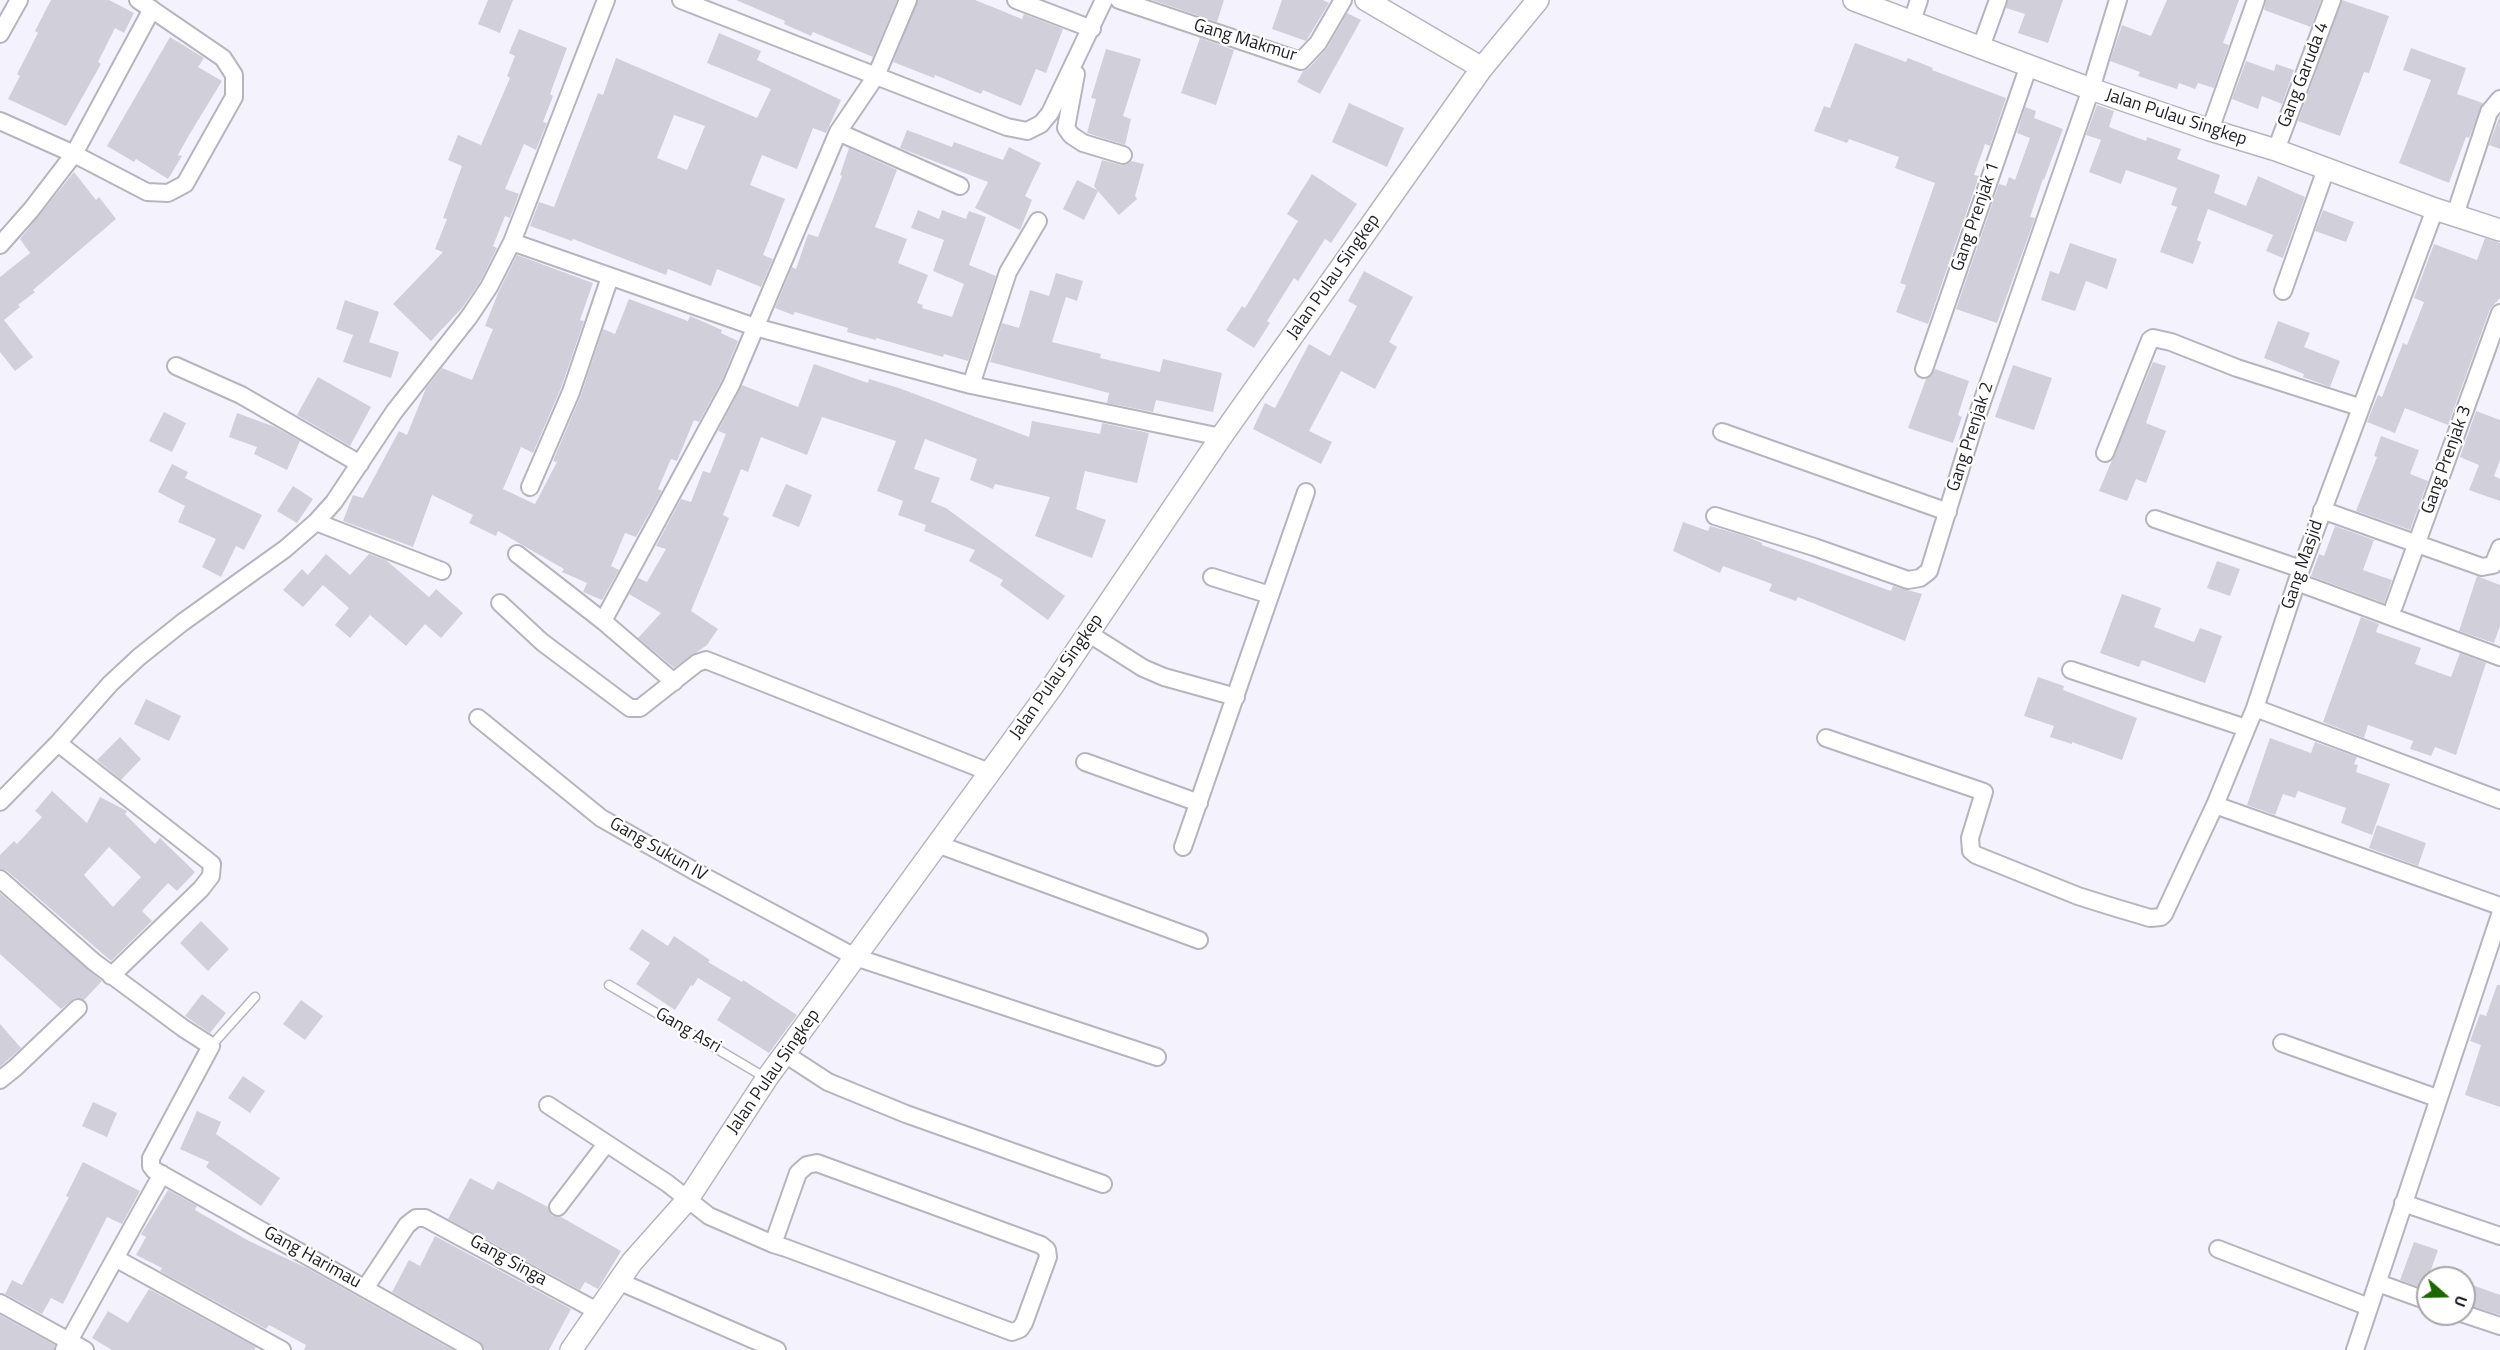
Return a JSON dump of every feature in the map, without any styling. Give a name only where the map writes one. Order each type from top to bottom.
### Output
[{"type":"street","points":[[0,34],[19,0]]},
{"type":"street","points":[[0,802],[58,743],[110,684],[139,657],[183,621],[285,549],[316,522],[334,502],[394,412],[484,294],[512,242],[606,0]]},
{"type":"street","points":[[681,0],[1007,127],[1027,131],[1041,124],[1050,113],[1104,0]]},
{"type":"street","points":[[603,621],[731,385],[838,132],[876,76],[908,0]]},
{"type":"street","points":[[1016,0],[1092,28]]},
{"type":"street","name":"Gang Makmur","points":[[1119,0],[1301,61],[1318,44],[1343,0]]},
{"type":"street","points":[[1366,0],[1482,68]]},
{"type":"street","name":"Jalan Pulau Singkep","points":[[571,1350],[618,1281],[658,1230],[688,1199],[768,1078],[990,772],[1221,437],[1482,68],[1538,0]]},
{"type":"street","name":"Jalan Pulau Singkep","points":[[1854,0],[2091,89],[2276,150],[2435,209],[2500,230]]},
{"type":"street","points":[[1912,21],[1919,0]]},
{"type":"street","points":[[1981,46],[1998,0]]},
{"type":"street","name":"Gang Prenjak 2","points":[[1715,516],[1908,580],[1920,578],[1929,571],[1975,422],[2091,89],[2118,0]]},
{"type":"street","points":[[2210,130],[2256,0]]},
{"type":"street","name":"Gang Garuda 4","points":[[2276,150],[2332,0]]},
{"type":"street","points":[[0,121],[74,154],[147,192],[168,193],[185,184],[234,97],[234,75],[223,58],[145,5],[74,154],[31,210],[0,245]]},
{"type":"street","points":[[1080,53],[1066,128],[1071,135],[1083,143],[1123,155]]},
{"type":"street","name":"Gang Prenjak 1","points":[[1924,369],[2029,65]]},
{"type":"street","points":[[2455,215],[2489,112],[2500,99]]},
{"type":"street","points":[[838,132],[960,186]]},
{"type":"street","points":[[2283,291],[2326,169]]},
{"type":"street","name":"Gang Masjid","points":[[1826,738],[1984,792],[1970,838],[1971,851],[1976,855],[2086,899],[2143,916],[2161,917],[2168,908],[2215,805],[2255,708],[2299,575],[2359,407],[2435,209]]},
{"type":"street","points":[[972,385],[1008,272],[1038,221]]},
{"type":"street","points":[[512,242],[755,327],[972,385],[1221,437]]},
{"type":"street","points":[[530,487],[571,392],[610,277]]},
{"type":"street","name":"Gang Prenjak 3","points":[[2394,606],[2500,313]]},
{"type":"street","points":[[2105,453],[2150,340],[2153,338],[2359,407]]},
{"type":"street","points":[[176,366],[241,395],[360,464]]},
{"type":"street","points":[[1722,432],[1948,513]]},
{"type":"street","points":[[1183,847],[1306,492]]},
{"type":"street","points":[[2322,510],[2482,567],[2493,565],[2500,549]]},
{"type":"street","points":[[2155,519],[2500,657]]},
{"type":"street","points":[[316,522],[442,571]]},
{"type":"street","points":[[517,554],[603,621],[674,682]]},
{"type":"street","points":[[1212,577],[1270,595]]},
{"type":"street","points":[[500,603],[542,642],[625,706],[640,708],[701,661],[710,661],[990,772]]},
{"type":"street","points":[[1088,633],[1143,668],[1164,677],[1236,697]]},
{"type":"street","points":[[2072,670],[2246,728]]},
{"type":"street","points":[[2255,708],[2500,800]]},
{"type":"street","name":"Gang Sukun IV","points":[[478,718],[601,818],[855,957],[1157,1057]]},
{"type":"street","points":[[58,743],[212,864],[211,876],[201,889],[111,975]]},
{"type":"street","points":[[1085,762],[1199,803]]},
{"type":"street","points":[[2215,805],[2500,906]]},
{"type":"street","points":[[937,844],[1199,940]]},
{"type":"street","points":[[0,879],[111,975],[211,1046],[152,1158],[157,1170],[115,1258],[67,1346]]},
{"type":"street","points":[[2355,1350],[2437,1098],[2500,915]]},
{"type":"street","points":[[0,1080],[78,1008]]},
{"type":"street","points":[[2282,1043],[2437,1098]]},
{"type":"street","points":[[785,1054],[828,1082],[906,1114],[1103,1184]]},
{"type":"street","points":[[548,1105],[688,1199],[709,1216],[773,1244],[1012,1332],[1020,1329],[1024,1323],[1048,1257],[1047,1250],[1041,1245],[817,1163],[807,1165],[798,1173],[773,1244]]},
{"type":"street","points":[[558,1206],[606,1144]]},
{"type":"street","name":"Gang Harimau","points":[[157,1170],[474,1350]]},
{"type":"street","points":[[2403,1203],[2500,1236]]},
{"type":"street","name":"Gang Singa","points":[[366,1287],[407,1226],[416,1218],[425,1218],[597,1311]]},
{"type":"street","points":[[2218,1249],[2369,1307]]},
{"type":"street","points":[[115,1258],[282,1350]]},
{"type":"street","points":[[618,1281],[777,1350]]},
{"type":"street","points":[[2378,1283],[2416,1297]]},
{"type":"street","points":[[0,1304],[67,1346],[85,1350]]},
{"type":"street","points":[[2476,1318],[2500,1326]]},
{"type":"lane","name":"Gang Asri","points":[[609,985],[768,1078]]},
{"type":"lane","points":[[211,1046],[255,997]]},
{"type":"building","points":[[51,0],[109,0],[134,13],[124,33],[115,28],[98,62],[101,64],[66,126],[8,99],[20,76],[17,74],[38,33],[35,31]]},
{"type":"building","points":[[488,0],[513,0],[500,33],[478,24]]},
{"type":"building","points":[[736,0],[897,0],[873,57],[813,32],[811,36],[784,24],[785,21]]},
{"type":"building","points":[[918,0],[975,0],[1022,19],[1024,14],[1063,29],[1046,73],[1036,69],[1021,106],[983,90],[981,94],[935,75],[934,78],[893,62]]},
{"type":"building","points":[[1152,0],[1224,0],[1217,22]]},
{"type":"building","points":[[1282,0],[1323,0],[1329,3],[1306,41],[1272,29]]},
{"type":"building","points":[[2008,0],[2063,0],[2048,43],[2018,33],[2025,14],[2006,8]]},
{"type":"building","points":[[2167,0],[2239,0],[2223,43],[2229,45],[2214,88],[2198,83],[2195,89],[2179,83],[2177,89],[2138,76],[2140,72],[2110,61],[2122,25],[2151,36]]},
{"type":"building","points":[[2266,0],[2321,0],[2311,27],[2264,10]]},
{"type":"building","points":[[2342,0],[2389,16],[2369,73],[2364,72],[2340,136],[2298,121]]},
{"type":"building","points":[[1347,13],[1361,20],[1320,94],[1297,82],[1303,71],[1309,68],[1327,48]]},
{"type":"building","points":[[519,29],[567,48],[550,94],[553,96],[543,122],[547,123],[536,150],[524,144],[505,189],[519,194],[510,218],[505,216],[493,246],[497,248],[480,282],[462,308],[431,341],[393,304],[443,252],[435,249],[447,219],[443,218],[462,166],[448,160],[458,135],[481,145],[510,78],[507,76],[515,56],[509,53]]},
{"type":"building","points":[[719,33],[761,51],[757,60],[841,100],[826,133],[813,128],[797,169],[762,155],[750,185],[785,199],[763,255],[773,259],[761,287],[717,269],[711,286],[668,269],[666,275],[573,239],[572,241],[530,226],[539,202],[554,207],[598,93],[603,95],[616,58],[757,118],[771,89],[707,63]],"holes":[[[674,115],[705,126],[687,170],[657,158]]]},
{"type":"building","points":[[170,37],[204,58],[198,67],[222,81],[189,135],[178,155],[182,156],[168,179],[136,159],[134,162],[107,146]]},
{"type":"building","points":[[1200,38],[1234,50],[1216,105],[1181,93]]},
{"type":"building","points":[[1855,43],[1906,62],[1908,58],[1933,68],[1932,70],[2006,98],[1990,146],[1985,144],[1974,175],[1979,176],[1928,324],[1896,312],[1906,285],[1900,283],[1935,183],[1895,168],[1899,157],[1849,139],[1847,143],[1814,131],[1824,106],[1830,108]]},
{"type":"building","points":[[2411,48],[2466,68],[2457,94],[2483,103],[2469,138],[2466,137],[2449,183],[2399,163],[2431,80],[2403,70]]},
{"type":"building","points":[[1106,49],[1141,59],[1123,116],[1131,119],[1125,145],[1087,133],[1096,99],[1091,98]]},
{"type":"building","points":[[2246,61],[2274,71],[2276,64],[2294,70],[2282,104],[2262,96],[2258,109],[2232,99]]},
{"type":"building","points":[[1349,103],[1404,128],[1387,167],[1332,142]]},
{"type":"building","points":[[2097,105],[2114,111],[2109,127],[2146,141],[2147,137],[2181,149],[2177,159],[2220,175],[2214,193],[2246,206],[2258,176],[2305,197],[2283,258],[2266,251],[2273,235],[2208,209],[2197,240],[2201,242],[2193,264],[2160,252],[2177,207],[2171,205],[2177,188],[2126,170],[2121,184],[2089,172],[2101,140],[2086,135]]},
{"type":"building","points":[[2025,107],[2036,111],[2034,118],[2063,129],[2030,217],[2035,218],[1997,323],[1956,309],[1999,184],[2006,186],[2009,177],[2015,180],[2030,138],[2017,133]]},
{"type":"building","points":[[2500,115],[2500,149],[2489,145]]},
{"type":"building","points":[[907,130],[952,147],[954,142],[1003,160],[1009,147],[1041,163],[1025,196],[1032,200],[1020,230],[975,208],[988,182],[900,148]]},
{"type":"building","points":[[849,148],[897,170],[875,227],[907,239],[898,263],[928,275],[917,303],[923,305],[922,308],[952,317],[964,284],[933,271],[944,240],[911,228],[918,210],[939,219],[942,210],[966,219],[969,211],[986,217],[969,265],[996,276],[968,361],[944,354],[943,357],[876,338],[876,340],[847,332],[848,328],[795,312],[793,315],[775,308],[792,267],[796,269],[808,234],[818,237],[842,176],[840,175]]},
{"type":"building","points":[[1102,160],[1121,165],[1126,165],[1131,161],[1144,164],[1135,196],[1137,199],[1119,215],[1098,191],[1084,220],[1063,209],[1077,180],[1097,190],[1094,186]]},
{"type":"building","points":[[74,172],[96,200],[99,197],[116,219],[33,290],[35,292],[4,320],[33,357],[15,371],[0,352],[0,277],[30,253],[20,239]]},
{"type":"building","points":[[1312,174],[1357,204],[1331,243],[1325,239],[1298,281],[1294,278],[1267,321],[1270,323],[1254,348],[1226,330],[1242,306],[1245,308],[1298,221],[1287,214]]},
{"type":"building","points":[[2323,210],[2354,222],[2346,242],[2315,231]]},
{"type":"building","points":[[2485,238],[2500,243],[2500,298],[2490,309],[2448,425],[2405,408],[2395,433],[2367,422],[2378,395],[2382,397],[2403,343],[2407,345],[2424,302],[2414,298],[2434,244],[2477,260]]},
{"type":"building","points":[[2070,243],[2117,259],[2107,289],[2086,281],[2075,311],[2041,300],[2050,271],[2059,274]]},
{"type":"building","points":[[517,255],[593,283],[580,320],[584,321],[561,388],[533,453],[521,447],[503,489],[535,504],[557,462],[553,461],[581,395],[603,329],[615,334],[629,299],[688,321],[690,316],[722,330],[721,333],[738,341],[722,380],[699,422],[694,420],[677,461],[671,459],[658,489],[662,491],[636,537],[625,533],[611,566],[619,570],[602,600],[583,592],[587,583],[562,572],[564,569],[498,531],[496,536],[469,523],[473,515],[432,495],[413,547],[343,521],[353,495],[363,498],[399,431],[407,435],[426,388],[442,368],[472,380],[493,329],[485,326]]},
{"type":"building","points":[[1364,271],[1413,297],[1389,342],[1397,347],[1375,389],[1341,371],[1309,431],[1332,442],[1321,464],[1253,429],[1265,403],[1275,408],[1309,344],[1330,356],[1357,306],[1348,301]]},
{"type":"building","points":[[1056,273],[1083,281],[1077,301],[1066,297],[1052,342],[1101,354],[1100,358],[1160,372],[1163,359],[1222,373],[1213,412],[1156,400],[1153,412],[1107,403],[1109,393],[990,362],[1002,323],[1019,328],[1030,290],[1049,296]]},
{"type":"building","points":[[345,300],[379,312],[369,342],[399,352],[391,378],[343,362],[353,335],[336,329]]},
{"type":"building","points":[[2278,321],[2310,333],[2304,347],[2340,361],[2330,387],[2264,358]]},
{"type":"building","points":[[2153,362],[2166,366],[2146,423],[2166,431],[2146,483],[2136,479],[2127,501],[2099,491]]},
{"type":"building","points":[[814,364],[868,383],[869,379],[899,388],[1029,437],[1032,421],[1100,434],[1102,423],[1149,433],[1137,483],[1085,471],[1076,509],[1106,520],[1092,558],[1035,536],[1050,497],[995,484],[993,489],[970,480],[977,459],[925,439],[914,469],[940,478],[931,502],[946,508],[1065,596],[1048,620],[1000,585],[1003,580],[969,561],[975,550],[924,531],[926,525],[898,515],[903,501],[877,491],[896,441],[822,417],[807,455],[761,437],[748,472],[741,469],[723,515],[729,518],[691,611],[718,629],[707,645],[674,668],[638,638],[661,613],[629,594],[638,578],[647,582],[666,549],[656,546],[681,499],[691,502],[703,471],[710,473],[726,434],[718,431],[742,385],[798,407]]},
{"type":"building","points":[[2013,365],[2052,378],[2034,430],[1995,417]]},
{"type":"building","points":[[1935,369],[1969,381],[1958,415],[1962,417],[1953,443],[1908,428],[1926,379]]},
{"type":"building","points":[[318,377],[371,407],[350,446],[297,415]]},
{"type":"building","points":[[2476,411],[2500,420],[2500,460],[2494,476],[2500,479],[2500,501],[2469,490],[2479,465],[2460,457]]},
{"type":"building","points":[[164,412],[186,423],[172,452],[149,441]]},
{"type":"building","points":[[237,413],[275,427],[300,441],[287,470],[254,454],[257,447],[229,437]]},
{"type":"building","points":[[2381,436],[2419,450],[2410,474],[2428,481],[2410,530],[2356,511],[2377,457],[2374,456]]},
{"type":"building","points":[[172,464],[188,472],[185,478],[262,515],[244,550],[236,546],[221,577],[202,567],[216,539],[178,522],[185,506],[158,492]]},
{"type":"building","points":[[786,484],[812,495],[799,527],[772,516]]},
{"type":"building","points":[[293,486],[313,499],[297,523],[277,511]]},
{"type":"building","points":[[1683,522],[1708,531],[1710,526],[1745,536],[1762,545],[1891,591],[1893,586],[1922,594],[1905,641],[1798,597],[1796,601],[1769,591],[1772,584],[1723,566],[1720,573],[1673,551]]},
{"type":"building","points":[[2335,526],[2374,540],[2363,570],[2392,580],[2384,603],[2311,576],[2319,554],[2324,556]]},
{"type":"building","points":[[326,554],[350,575],[369,554],[386,560],[429,597],[436,589],[463,613],[441,638],[425,624],[406,646],[370,615],[350,638],[335,625],[349,608],[323,585],[303,607],[283,590],[302,569],[308,575]]},
{"type":"building","points":[[2217,561],[2240,569],[2230,596],[2207,588]]},
{"type":"building","points":[[2477,576],[2500,585],[2500,626],[2494,643],[2459,631]]},
{"type":"building","points":[[2122,594],[2161,608],[2154,627],[2194,642],[2200,628],[2222,636],[2205,683],[2142,660],[2139,667],[2100,653]]},
{"type":"building","points":[[2361,617],[2379,624],[2376,632],[2421,648],[2415,664],[2451,677],[2460,653],[2486,663],[2456,755],[2435,747],[2431,756],[2410,749],[2413,741],[2368,725],[2364,738],[2323,722]]},
{"type":"building","points":[[2038,677],[2064,686],[2063,690],[2137,718],[2122,760],[2072,742],[2072,744],[2050,737],[2054,726],[2024,716]]},
{"type":"building","points":[[146,699],[181,716],[169,741],[134,724]]},
{"type":"building","points":[[120,737],[141,759],[121,780],[97,760]]},
{"type":"building","points":[[2270,738],[2311,753],[2315,742],[2357,757],[2354,764],[2358,765],[2356,772],[2390,784],[2372,835],[2341,823],[2346,808],[2298,791],[2295,798],[2283,794],[2275,815],[2247,805]]},
{"type":"building","points":[[52,791],[87,823],[100,797],[127,811],[125,814],[155,844],[160,838],[195,872],[177,891],[168,883],[142,911],[152,921],[111,961],[7,871],[0,869],[0,855],[14,841],[17,844],[42,817],[35,811]],"holes":[[[109,847],[141,877],[113,907],[84,875]]]},
{"type":"building","points":[[2377,825],[2426,843],[2418,866],[2369,848]]},
{"type":"building","points":[[0,893],[102,981],[84,1000],[75,998],[61,1009],[0,954]]},
{"type":"building","points":[[201,921],[229,949],[208,971],[180,943]]},
{"type":"building","points":[[642,929],[668,946],[674,936],[710,960],[708,962],[742,982],[743,980],[797,1015],[769,1053],[717,1020],[731,998],[698,978],[675,1010],[636,984],[650,963],[629,949]]},
{"type":"building","points":[[2497,985],[2500,985],[2500,1107],[2465,1095],[2481,1045],[2470,1041],[2480,1014],[2486,1016]]},
{"type":"building","points":[[202,994],[226,1013],[210,1033],[185,1016]]},
{"type":"building","points":[[301,1000],[323,1016],[305,1040],[283,1024]]},
{"type":"building","points":[[0,1024],[21,1048],[0,1067]]},
{"type":"building","points":[[243,1076],[265,1091],[250,1113],[228,1098]]},
{"type":"building","points":[[93,1102],[117,1113],[107,1137],[82,1126]]},
{"type":"building","points":[[197,1111],[221,1122],[216,1134],[280,1178],[261,1206],[206,1167],[209,1162],[180,1149]]},
{"type":"building","points":[[83,1162],[140,1191],[122,1224],[107,1217],[63,1304],[51,1298],[42,1314],[5,1294],[12,1280],[22,1285],[69,1197],[66,1196]]},
{"type":"building","points":[[470,1178],[493,1190],[498,1181],[548,1207],[552,1216],[561,1217],[621,1251],[598,1289],[585,1282],[580,1290],[448,1219]]},
{"type":"building","points":[[168,1190],[197,1206],[195,1210],[249,1241],[307,1268],[453,1350],[304,1350],[306,1345],[269,1325],[266,1329],[160,1271],[162,1268],[136,1255],[146,1237],[141,1234]]},
{"type":"building","points":[[435,1236],[571,1309],[549,1350],[484,1350],[479,1341],[392,1292],[409,1260],[420,1266]]},
{"type":"building","points":[[2414,1242],[2438,1250],[2432,1266],[2416,1266],[2416,1286],[2400,1280]]},
{"type":"building","points":[[2476,1286],[2500,1295],[2500,1315],[2476,1308]]},
{"type":"building","points":[[149,1289],[256,1347],[254,1350],[112,1350],[92,1338],[108,1311],[128,1323]]},
{"type":"building","points":[[0,1315],[55,1345],[54,1350],[0,1350]]}]
